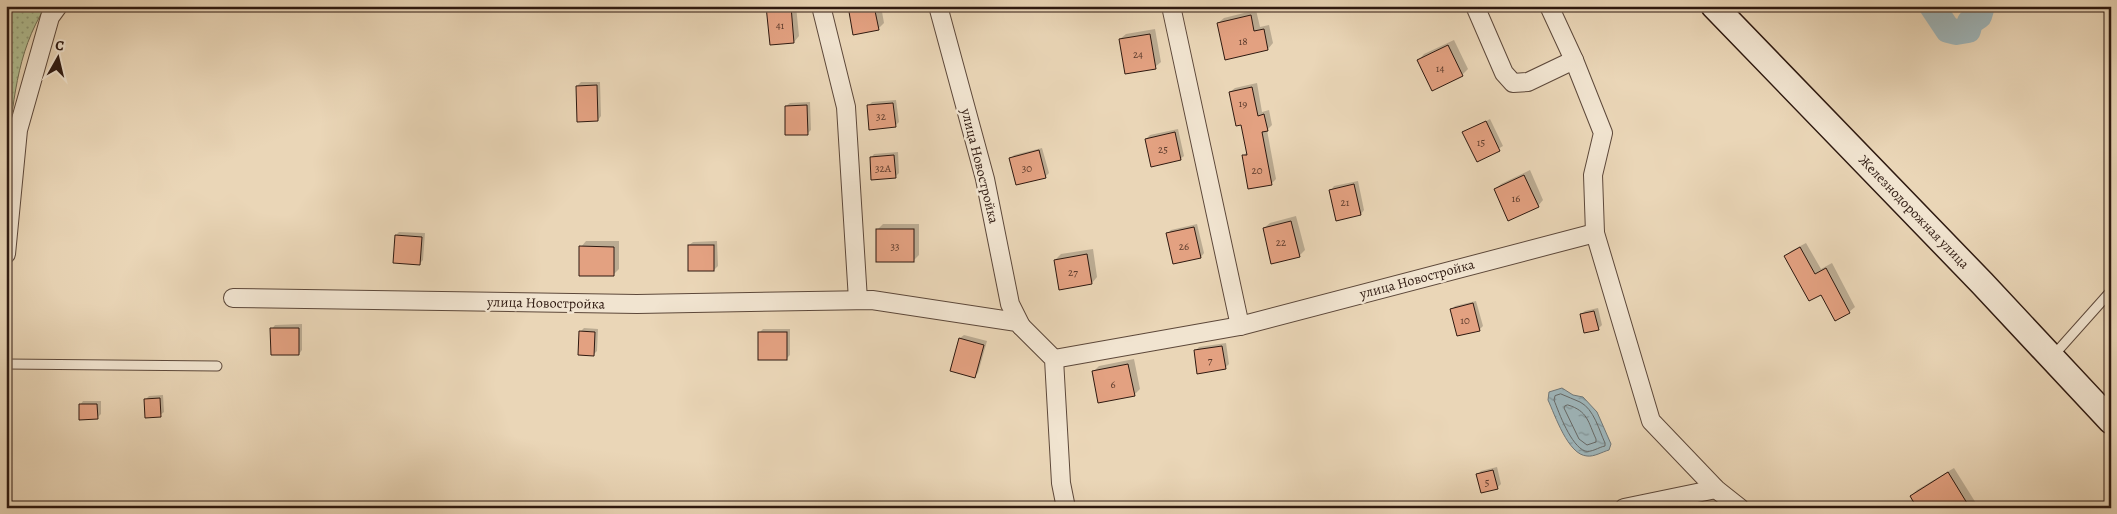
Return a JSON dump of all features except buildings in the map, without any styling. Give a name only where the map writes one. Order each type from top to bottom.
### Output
[{"type":"street","points":[[6,254],[18,130],[50,17],[58,6]]},
{"type":"street","points":[[821,6],[846,107],[858,300]]},
{"type":"street","name":"улица Новостройка","points":[[938,6],[986,179],[1010,304],[1021,326]]},
{"type":"street","points":[[1171,6],[1240,326]]},
{"type":"street","points":[[1474,6],[1504,73],[1513,83],[1528,82],[1574,60]]},
{"type":"street","points":[[1549,6],[1574,60],[1603,133],[1593,176],[1595,233],[1651,421],[1716,489],[1740,508]]},
{"type":"street","name":"Железнодорожная улица","points":[[1714,6],[1982,283],[2111,421]]},
{"type":"street","name":"улица Новостройка","points":[[233,298],[637,304],[872,300],[1017,322],[1054,359],[1240,326],[1595,233]]},
{"type":"street","points":[[1054,359],[1061,483],[1066,508]]},
{"type":"street","points":[[1624,508],[1716,489]]},
{"type":"lane","points":[[2051,358],[2111,291]]},
{"type":"lane","points":[[6,364],[217,366]]},
{"type":"green space","points":[[6,6],[46,6],[28,43],[17,80],[6,160]]},
{"type":"water","points":[[1562,388],[1573,395],[1583,397],[1597,412],[1611,444],[1609,450],[1587,456],[1580,454],[1568,442],[1548,400],[1549,392]]},
{"type":"waterway","points":[[1932,6],[1948,30],[1956,32],[1968,30],[1970,22],[1979,16],[1982,6]]}]
